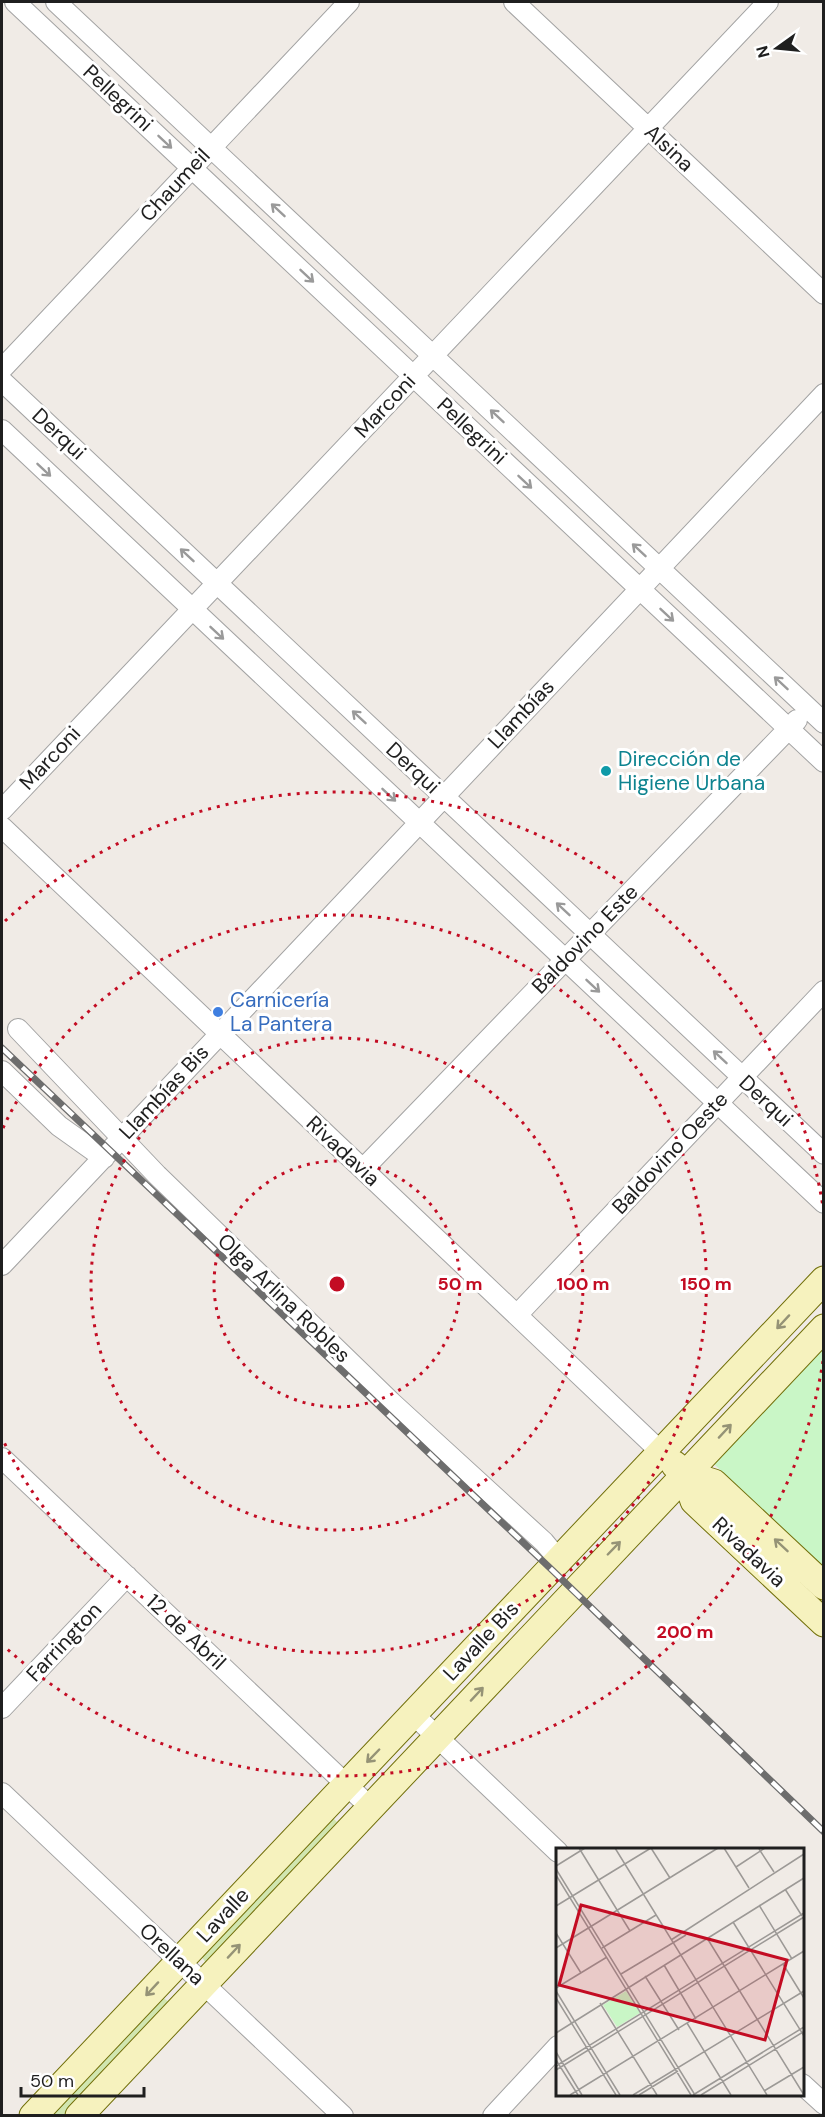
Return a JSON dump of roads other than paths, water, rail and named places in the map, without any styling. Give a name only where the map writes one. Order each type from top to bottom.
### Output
[{"type":"street","name":"Pellegrini","points":[[15,2],[824,762]]},
{"type":"street","name":"Chaumeil","points":[[2,369],[349,2]]},
{"type":"street","name":"Alsina","points":[[514,2],[824,294]]},
{"type":"street","name":"Marconi","points":[[2,810],[768,2]]},
{"type":"street","name":"Pellegrini","points":[[65,4],[211,147],[824,723]]},
{"type":"street","points":[[46,30],[65,4]]},
{"type":"street","name":"Derqui","points":[[2,381],[824,1154]]},
{"type":"street","name":"Llambías","points":[[219,1034],[824,394]]},
{"type":"street","name":"Derqui","points":[[2,430],[824,1203]]},
{"type":"street","name":"Baldovino Este","points":[[363,1169],[808,709]]},
{"type":"street","name":"Rivadavia","points":[[2,828],[661,1452],[685,1474],[714,1483],[824,1586]]},
{"type":"street","name":"Baldovino Oeste","points":[[517,1315],[824,992]]},
{"type":"street","name":"Olga Arlina Robles","points":[[18,1029],[111,1149],[544,1542],[554,1563]]},
{"type":"street","name":"Llambías Bis","points":[[2,1265],[219,1034]]},
{"type":"street","name":"Olga Arlina Robles","points":[[2,1071],[59,1126],[111,1149]]},
{"type":"street","name":"Lavalle Bis","points":[[413,1714],[824,1280]]},
{"type":"street","name":"Lavalle Bis","points":[[437,1736],[824,1328]]},
{"type":"street","name":"12 de Abril","points":[[2,1458],[370,1807]]},
{"type":"street","name":"Rivadavia","points":[[685,1474],[694,1501],[824,1623]]},
{"type":"street","name":"Farrington","points":[[2,1708],[127,1576]]},
{"type":"street","points":[[413,1714],[556,1850]]},
{"type":"street","name":"Lavalle","points":[[33,2115],[413,1714]]},
{"type":"street","name":"Lavalle","points":[[79,2115],[437,1736]]},
{"type":"street","name":"Orellana","points":[[2,1793],[343,2115]]},
{"type":"street","points":[[493,2115],[556,2048]]},
{"type":"street","points":[[804,2086],[824,2104]]},
{"type":"railway","points":[[2,1048],[550,1568],[824,1832]]},
{"type":"place","name":"Dirección de Higiene Urbana","points":[[606,771]]},
{"type":"place","name":"Carnicería La Pantera","points":[[218,1012]]}]
